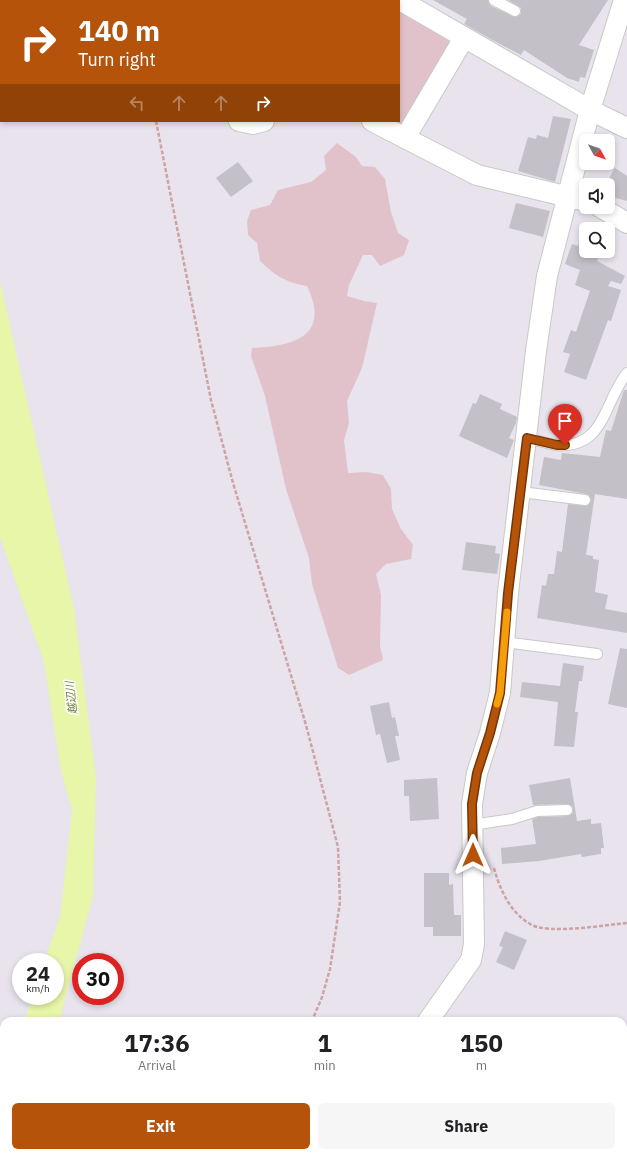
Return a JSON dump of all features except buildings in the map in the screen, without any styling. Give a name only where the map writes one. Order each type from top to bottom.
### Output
[{"type":"street","points":[[400,0],[590,110],[627,128]]},
{"type":"street","points":[[431,1017],[471,960],[474,944],[472,804],[477,773],[490,733],[500,693],[508,593],[521,492],[536,351],[547,276],[577,199],[590,110],[624,0]]},
{"type":"street","points":[[405,138],[464,38]]},
{"type":"street","points":[[244,122],[253,124],[260,122]]},
{"type":"street","points":[[374,122],[477,175],[577,199]]},
{"type":"street","points":[[612,214],[627,223]]},
{"type":"lane","points":[[494,0],[515,11]]},
{"type":"lane","points":[[527,438],[557,445],[574,444],[588,438],[600,426],[621,381],[627,373]]},
{"type":"lane","points":[[521,492],[586,500]]},
{"type":"lane","points":[[504,642],[597,654]]},
{"type":"lane","points":[[472,825],[512,820],[537,811],[567,810]]},
{"type":"path","points":[[156,122],[211,400],[233,483],[306,725],[338,847],[339,910],[330,969],[322,997],[314,1017]]},
{"type":"path","points":[[493,865],[499,884],[514,911],[531,925],[554,929],[627,923]]},
{"type":"shaded area","points":[[400,9],[450,38],[453,44],[406,122],[397,125],[390,122],[400,122]]},
{"type":"shaded area","points":[[337,143],[356,157],[362,166],[375,167],[385,179],[391,212],[398,233],[409,240],[404,255],[380,266],[372,255],[363,255],[349,285],[347,296],[377,303],[362,368],[347,401],[349,423],[344,440],[348,473],[366,472],[383,475],[391,489],[392,509],[401,529],[413,545],[411,559],[386,564],[376,574],[381,595],[380,646],[383,660],[349,675],[338,668],[312,584],[309,558],[286,489],[265,396],[251,356],[252,348],[267,347],[294,341],[304,335],[311,327],[314,316],[313,303],[307,286],[293,283],[281,278],[260,261],[257,243],[248,235],[247,221],[251,210],[270,205],[278,190],[311,182],[326,170],[324,156]]},
{"type":"water","name":"越辺川","points":[[0,281],[74,609],[96,778],[93,896],[77,953],[72,953],[72,973],[64,1003],[64,953],[47,953],[60,917],[72,810],[61,771],[44,662],[0,537]]},
{"type":"water","points":[[30,1005],[63,1005],[60,1017],[25,1017]]},
{"type":"slow traffic","points":[[497,704],[500,693],[507,612]]},
{"type":"route","points":[[473,855],[472,804],[477,773],[490,733],[500,693],[508,593],[527,438],[557,445],[565,445]]}]
